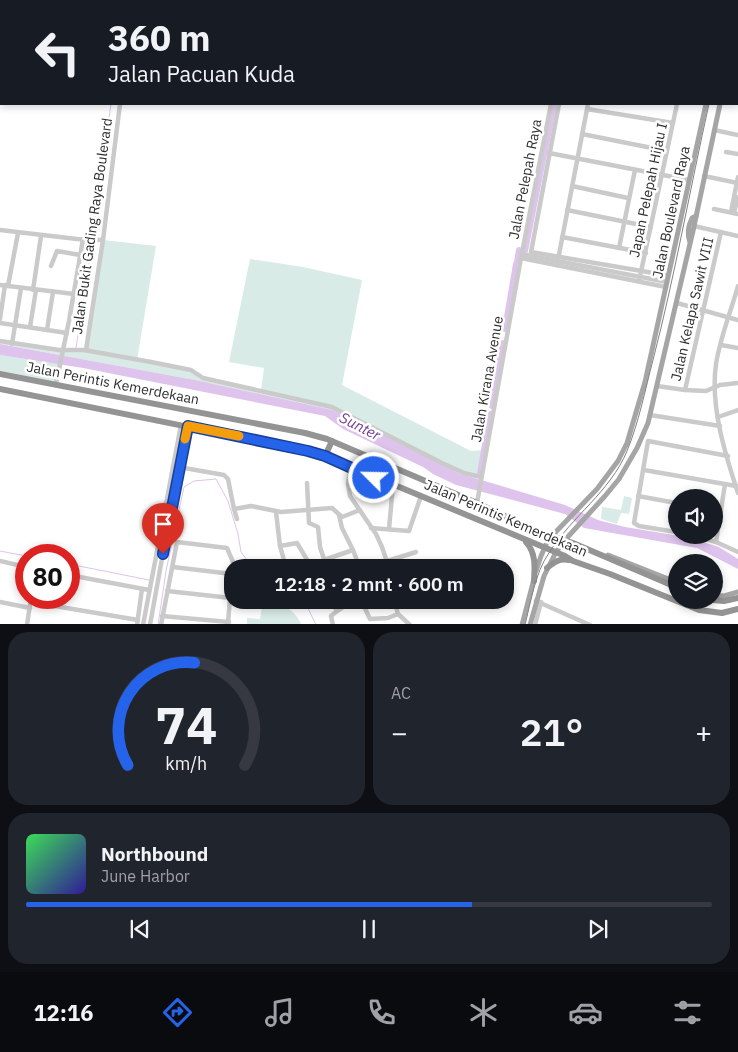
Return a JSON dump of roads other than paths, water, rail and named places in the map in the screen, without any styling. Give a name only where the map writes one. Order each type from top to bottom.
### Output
[{"type":"highway","name":"Jalan Perintis Kemerdekaan","points":[[0,374],[305,433],[332,441],[397,471],[477,503],[534,530],[586,548],[668,584]]},
{"type":"highway","name":"Jalan Perintis Kemerdekaan","points":[[0,388],[298,448],[325,456],[556,552],[573,561],[699,610],[722,613],[738,609]]},
{"type":"highway","points":[[325,456],[332,441]]},
{"type":"highway","points":[[524,540],[530,546],[533,555],[535,566],[534,580]]},
{"type":"highway","points":[[547,568],[554,562],[561,560],[573,561]]},
{"type":"highway","points":[[723,601],[738,598]]},
{"type":"main road","name":"Jalan Boulevard Raya","points":[[522,624],[544,548],[552,536],[597,489],[618,460],[627,443],[645,382],[706,105]]},
{"type":"main road","name":"Jalan Boulevard Raya","points":[[530,624],[539,602],[538,593],[547,568],[556,552],[612,488],[627,466],[648,423],[677,303],[692,226],[696,216],[720,105]]},
{"type":"main road","points":[[680,223],[692,226]]},
{"type":"main road","points":[[645,382],[656,385]]},
{"type":"main road","points":[[618,460],[619,464],[623,467],[627,466]]},
{"type":"main road","name":"Jalan Perintis Kemerdekaan","points":[[586,548],[602,552],[668,579]]},
{"type":"main road","points":[[723,596],[738,592]]},
{"type":"street","name":"Jalan Bukit Gading Raya Boulevard","points":[[85,350],[120,105]]},
{"type":"street","name":"Jalan Pelepah Raya","points":[[521,256],[551,105]]},
{"type":"street","name":"Jalan Pelepah Raya","points":[[557,260],[532,253],[531,250],[558,105]]},
{"type":"street","name":"Japan Pelepah Hijau I","points":[[640,279],[677,105]]},
{"type":"street","points":[[557,260],[587,106],[673,123]]},
{"type":"street","points":[[714,130],[738,135]]},
{"type":"street","points":[[582,134],[667,151]]},
{"type":"street","points":[[726,152],[738,154]]},
{"type":"street","points":[[549,154],[689,180]]},
{"type":"street","points":[[619,248],[635,170]]},
{"type":"street","points":[[704,176],[737,183]]},
{"type":"street","points":[[734,213],[738,177]]},
{"type":"street","points":[[572,186],[628,198]]},
{"type":"street","points":[[734,213],[738,197]]},
{"type":"street","points":[[714,209],[734,213]]},
{"type":"street","points":[[567,210],[652,227]]},
{"type":"street","points":[[692,226],[738,236]]},
{"type":"street","points":[[0,230],[41,236],[101,240]]},
{"type":"street","name":"Jalan Kelapa Sawit VIII","points":[[685,390],[721,232]]},
{"type":"street","points":[[0,320],[4,285],[18,233]]},
{"type":"street","points":[[30,327],[41,236]]},
{"type":"street","points":[[562,237],[646,253]]},
{"type":"street","name":"Jalan Bukit Gading Raya Boulevard","points":[[56,384],[65,350],[80,255],[85,239]]},
{"type":"street","points":[[52,266],[56,251],[80,255]]},
{"type":"street","points":[[521,256],[665,275]]},
{"type":"street","name":"Jalan Kirana Avenue","points":[[477,503],[521,256]]},
{"type":"street","points":[[557,260],[667,285]]},
{"type":"street","points":[[4,285],[74,294]]},
{"type":"street","points":[[738,286],[716,364],[715,387],[718,417],[738,493]]},
{"type":"street","points":[[12,344],[21,288]]},
{"type":"street","points":[[48,330],[53,292]]},
{"type":"street","points":[[677,303],[738,320]]},
{"type":"street","points":[[0,323],[67,333]]},
{"type":"street","points":[[0,341],[65,350],[85,350],[191,370],[203,378],[332,406],[442,463],[481,478]]},
{"type":"street","points":[[721,345],[738,348]]},
{"type":"street","points":[[656,385],[685,390],[706,391],[738,382]]},
{"type":"street","points":[[718,417],[738,410]]},
{"type":"street","points":[[650,415],[720,426]]},
{"type":"street","points":[[143,624],[149,587],[185,425]]},
{"type":"street","points":[[668,531],[639,526],[634,524],[633,521],[648,441],[728,456]]},
{"type":"street","points":[[176,466],[226,476],[237,518]]},
{"type":"street","points":[[150,624],[176,466]]},
{"type":"street","points":[[352,468],[348,480],[350,496],[372,528],[386,559]]},
{"type":"street","points":[[644,470],[736,486]]},
{"type":"street","points":[[307,483],[310,524],[318,528],[324,559]]},
{"type":"street","points":[[723,498],[725,484]]},
{"type":"street","points":[[390,529],[393,485]]},
{"type":"street","points":[[372,528],[409,531],[421,496]]},
{"type":"street","points":[[638,496],[668,502]]},
{"type":"street","points":[[234,508],[253,506],[276,512],[332,508],[339,516],[342,528],[356,559]]},
{"type":"street","points":[[339,516],[346,516],[360,510]]},
{"type":"street","points":[[276,512],[280,546],[284,559]]},
{"type":"street","points":[[161,624],[176,544],[179,541],[227,548],[232,559]]},
{"type":"street","points":[[280,546],[297,543],[308,559]]},
{"type":"street","points":[[720,544],[738,552]]},
{"type":"street","points":[[327,559],[353,550]]},
{"type":"street","points":[[393,559],[416,552]]},
{"type":"street","points":[[0,561],[15,564]]},
{"type":"street","points":[[173,567],[224,573]]},
{"type":"street","points":[[80,577],[142,589],[149,587]]},
{"type":"street","points":[[74,609],[138,622],[142,589]]},
{"type":"street","points":[[167,592],[224,597]]},
{"type":"street","points":[[0,602],[15,605]]},
{"type":"street","points":[[535,624],[539,602],[590,624]]},
{"type":"street","points":[[27,624],[30,609]]},
{"type":"street","points":[[162,616],[228,623],[230,609]]},
{"type":"street","points":[[365,609],[370,619],[388,618],[398,614]]},
{"type":"street","points":[[396,609],[398,614],[410,624]]},
{"type":"street","points":[[333,624],[330,616],[337,611]]},
{"type":"water","name":"Sunter","points":[[0,344],[195,380],[333,410],[461,474],[565,505],[598,520],[625,527],[668,534],[668,543],[584,528],[565,514],[456,485],[343,429],[325,416],[83,368],[0,355]]},
{"type":"water","points":[[674,544],[709,544],[719,547],[738,559],[738,569],[723,561],[723,554],[709,554],[697,548]]},
{"type":"waterway","points":[[92,237],[111,105]]},
{"type":"waterway","points":[[525,251],[554,105]]},
{"type":"waterway","points":[[76,348],[92,241]]},
{"type":"waterway","points":[[517,262],[519,250]]},
{"type":"waterway","points":[[505,329],[516,264]]},
{"type":"waterway","points":[[492,406],[503,343]]},
{"type":"waterway","points":[[480,474],[490,414]]},
{"type":"waterway","points":[[158,624],[166,571],[184,487],[194,481],[216,479],[228,501],[238,534],[241,552],[246,559]]},
{"type":"waterway","points":[[0,551],[15,554]]},
{"type":"waterway","points":[[80,566],[149,580]]},
{"type":"waterway","points":[[308,609],[316,624]]},
{"type":"tram line","points":[[525,624],[534,588],[544,561],[568,527],[611,479],[620,466],[631,440],[661,328],[709,105]]}]
